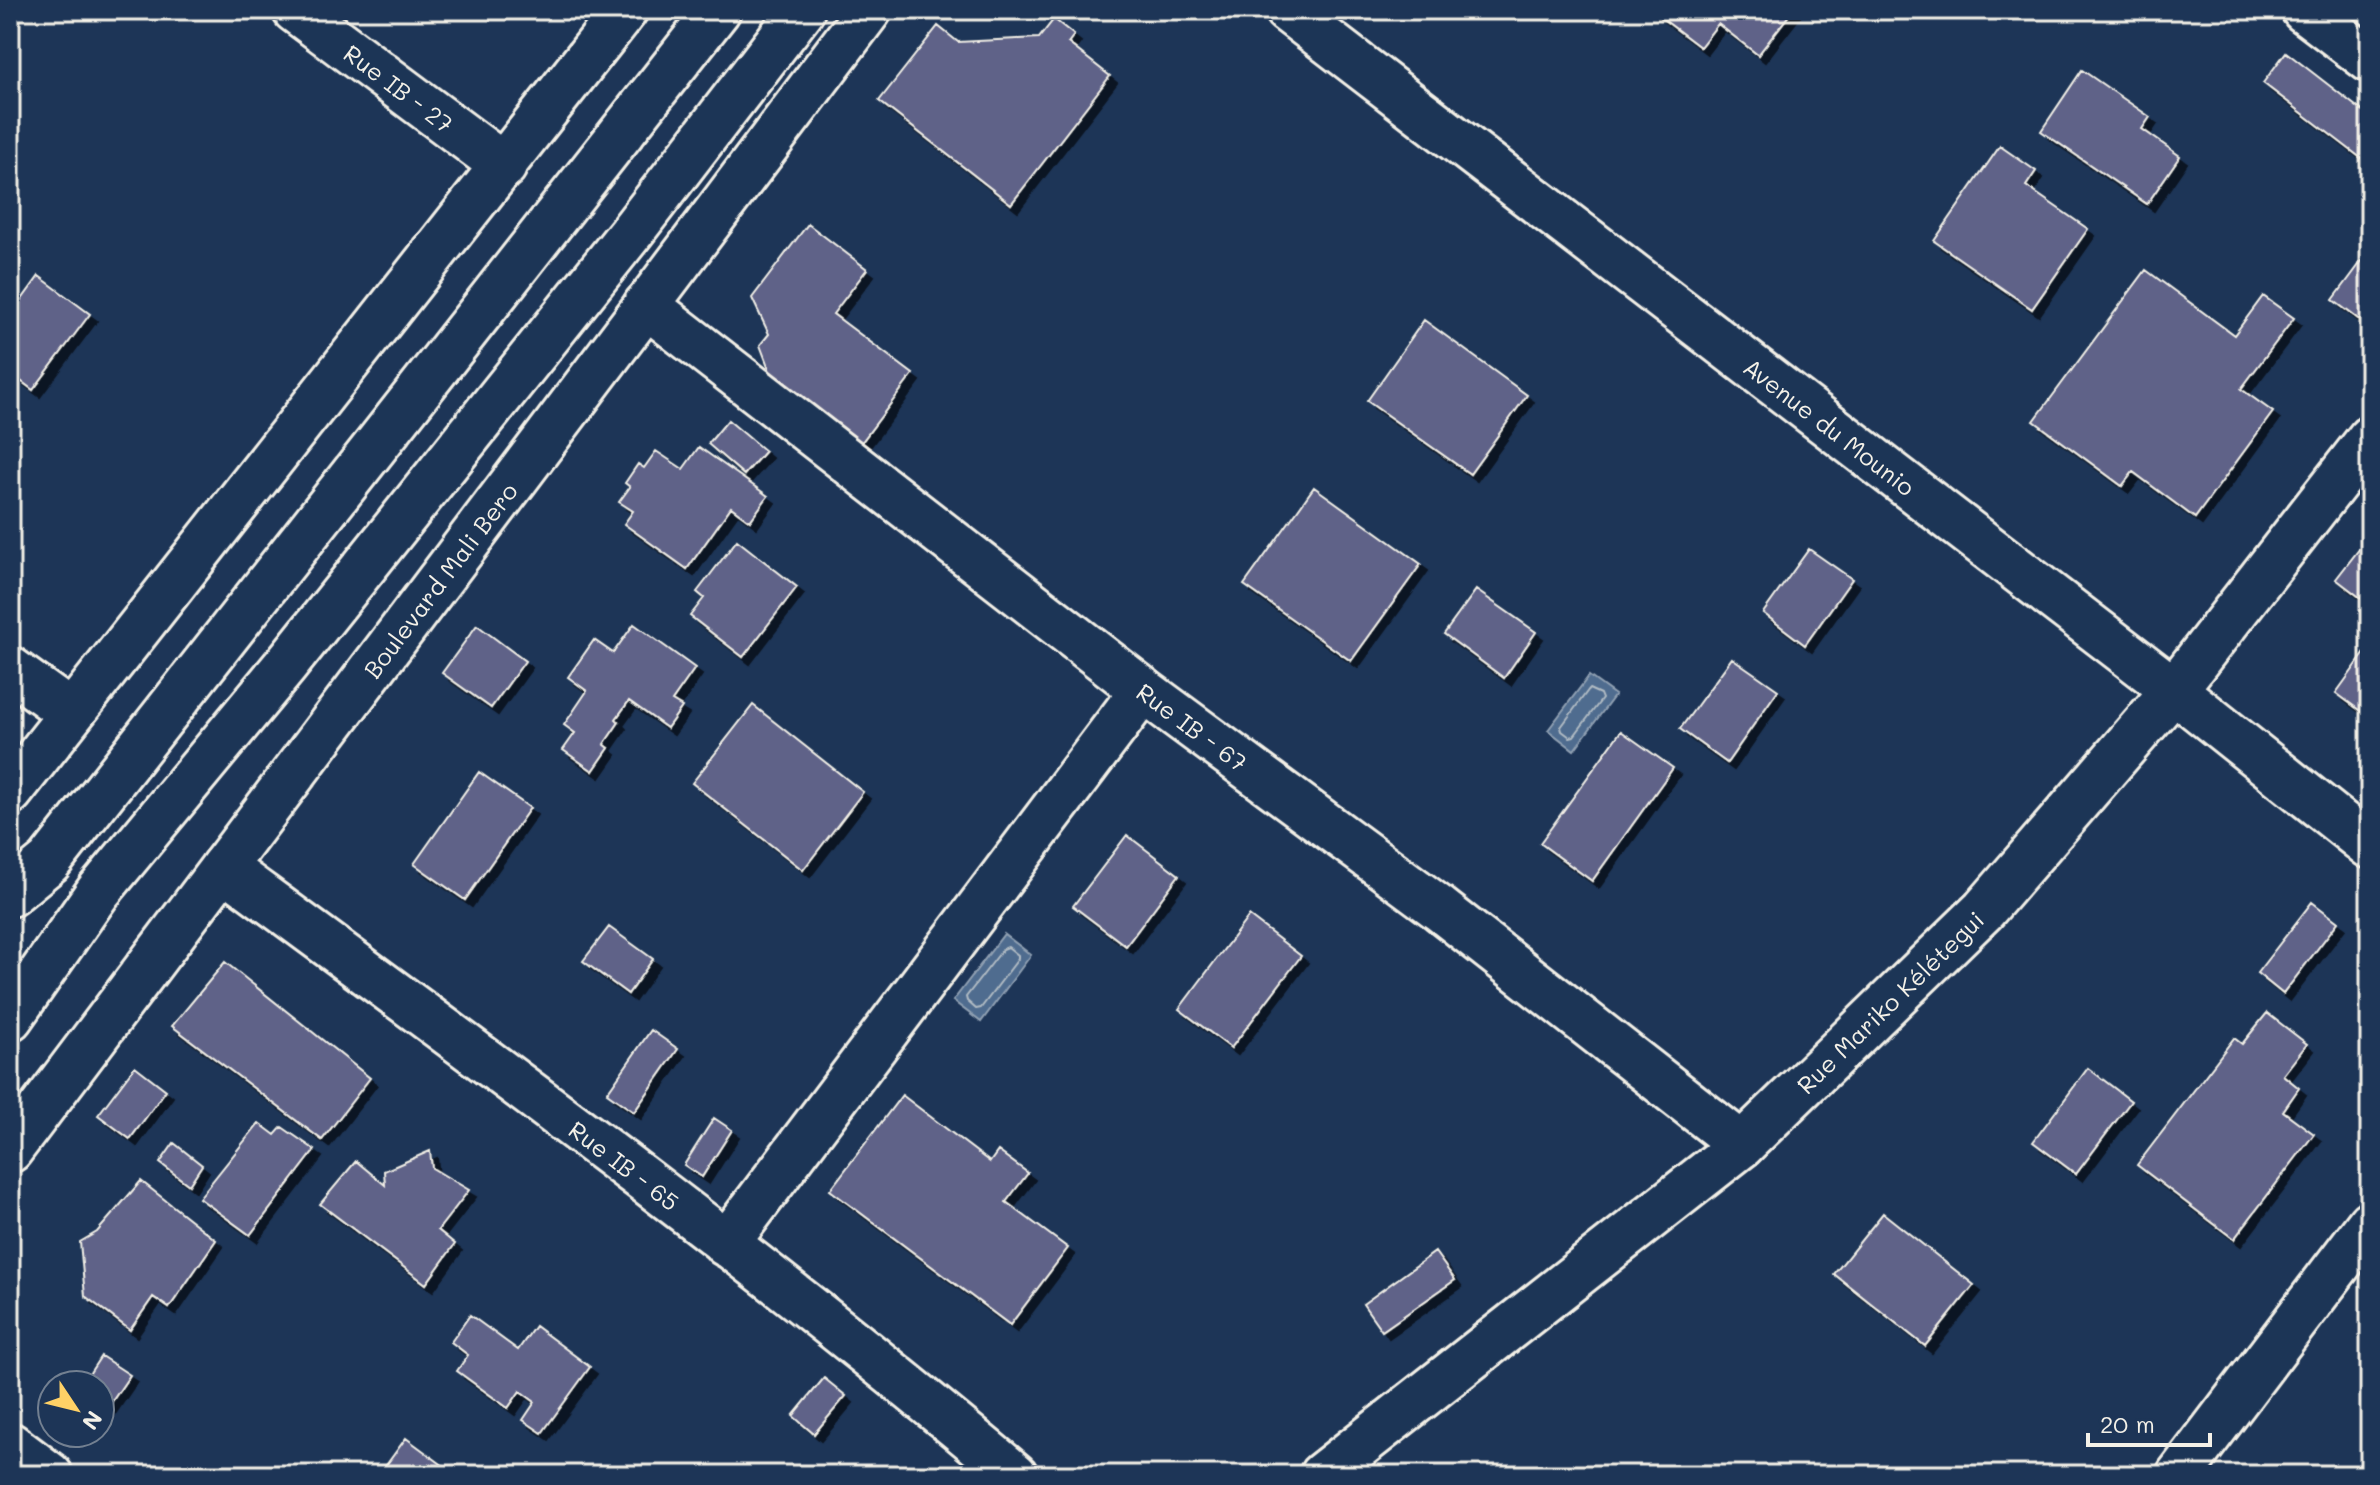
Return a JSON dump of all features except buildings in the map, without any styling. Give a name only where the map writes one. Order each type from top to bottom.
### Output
[{"type":"street","name":"Rue IB - 27","points":[[295,10],[504,166]]},
{"type":"street","points":[[10,792],[625,10]]},
{"type":"street","points":[[10,915],[718,10]]},
{"type":"street","points":[[10,991],[98,892],[305,641],[633,230],[802,10]]},
{"type":"street","name":"Boulevard Mali Bero","points":[[10,1150],[869,10]]},
{"type":"street","name":"Avenue du Mounio","points":[[1287,10],[2174,690],[2370,846]]},
{"type":"street","points":[[2304,10],[2370,60]]},
{"type":"street","name":"Rue IB - 67","points":[[646,305],[1143,690],[1440,909],[1742,1145]]},
{"type":"street","name":"Rue Mariko Kélétegui","points":[[1322,1475],[1742,1145],[1984,910],[2174,690],[2370,438]]},
{"type":"street","points":[[10,669],[71,713]]},
{"type":"street","points":[[726,1244],[1143,690]]},
{"type":"street","points":[[10,894],[49,862]]},
{"type":"street","name":"Rue IB - 65","points":[[223,867],[433,1021],[726,1244],[939,1411],[1015,1475]]},
{"type":"street","points":[[10,1018],[98,892]]},
{"type":"street","points":[[2179,1475],[2370,1223]]},
{"type":"street","points":[[10,1445],[50,1475]]},
{"type":"water","points":[[1589,676],[1615,695],[1574,750],[1548,730]]},
{"type":"water","points":[[1004,934],[1031,955],[981,1022],[953,1001]]}]
